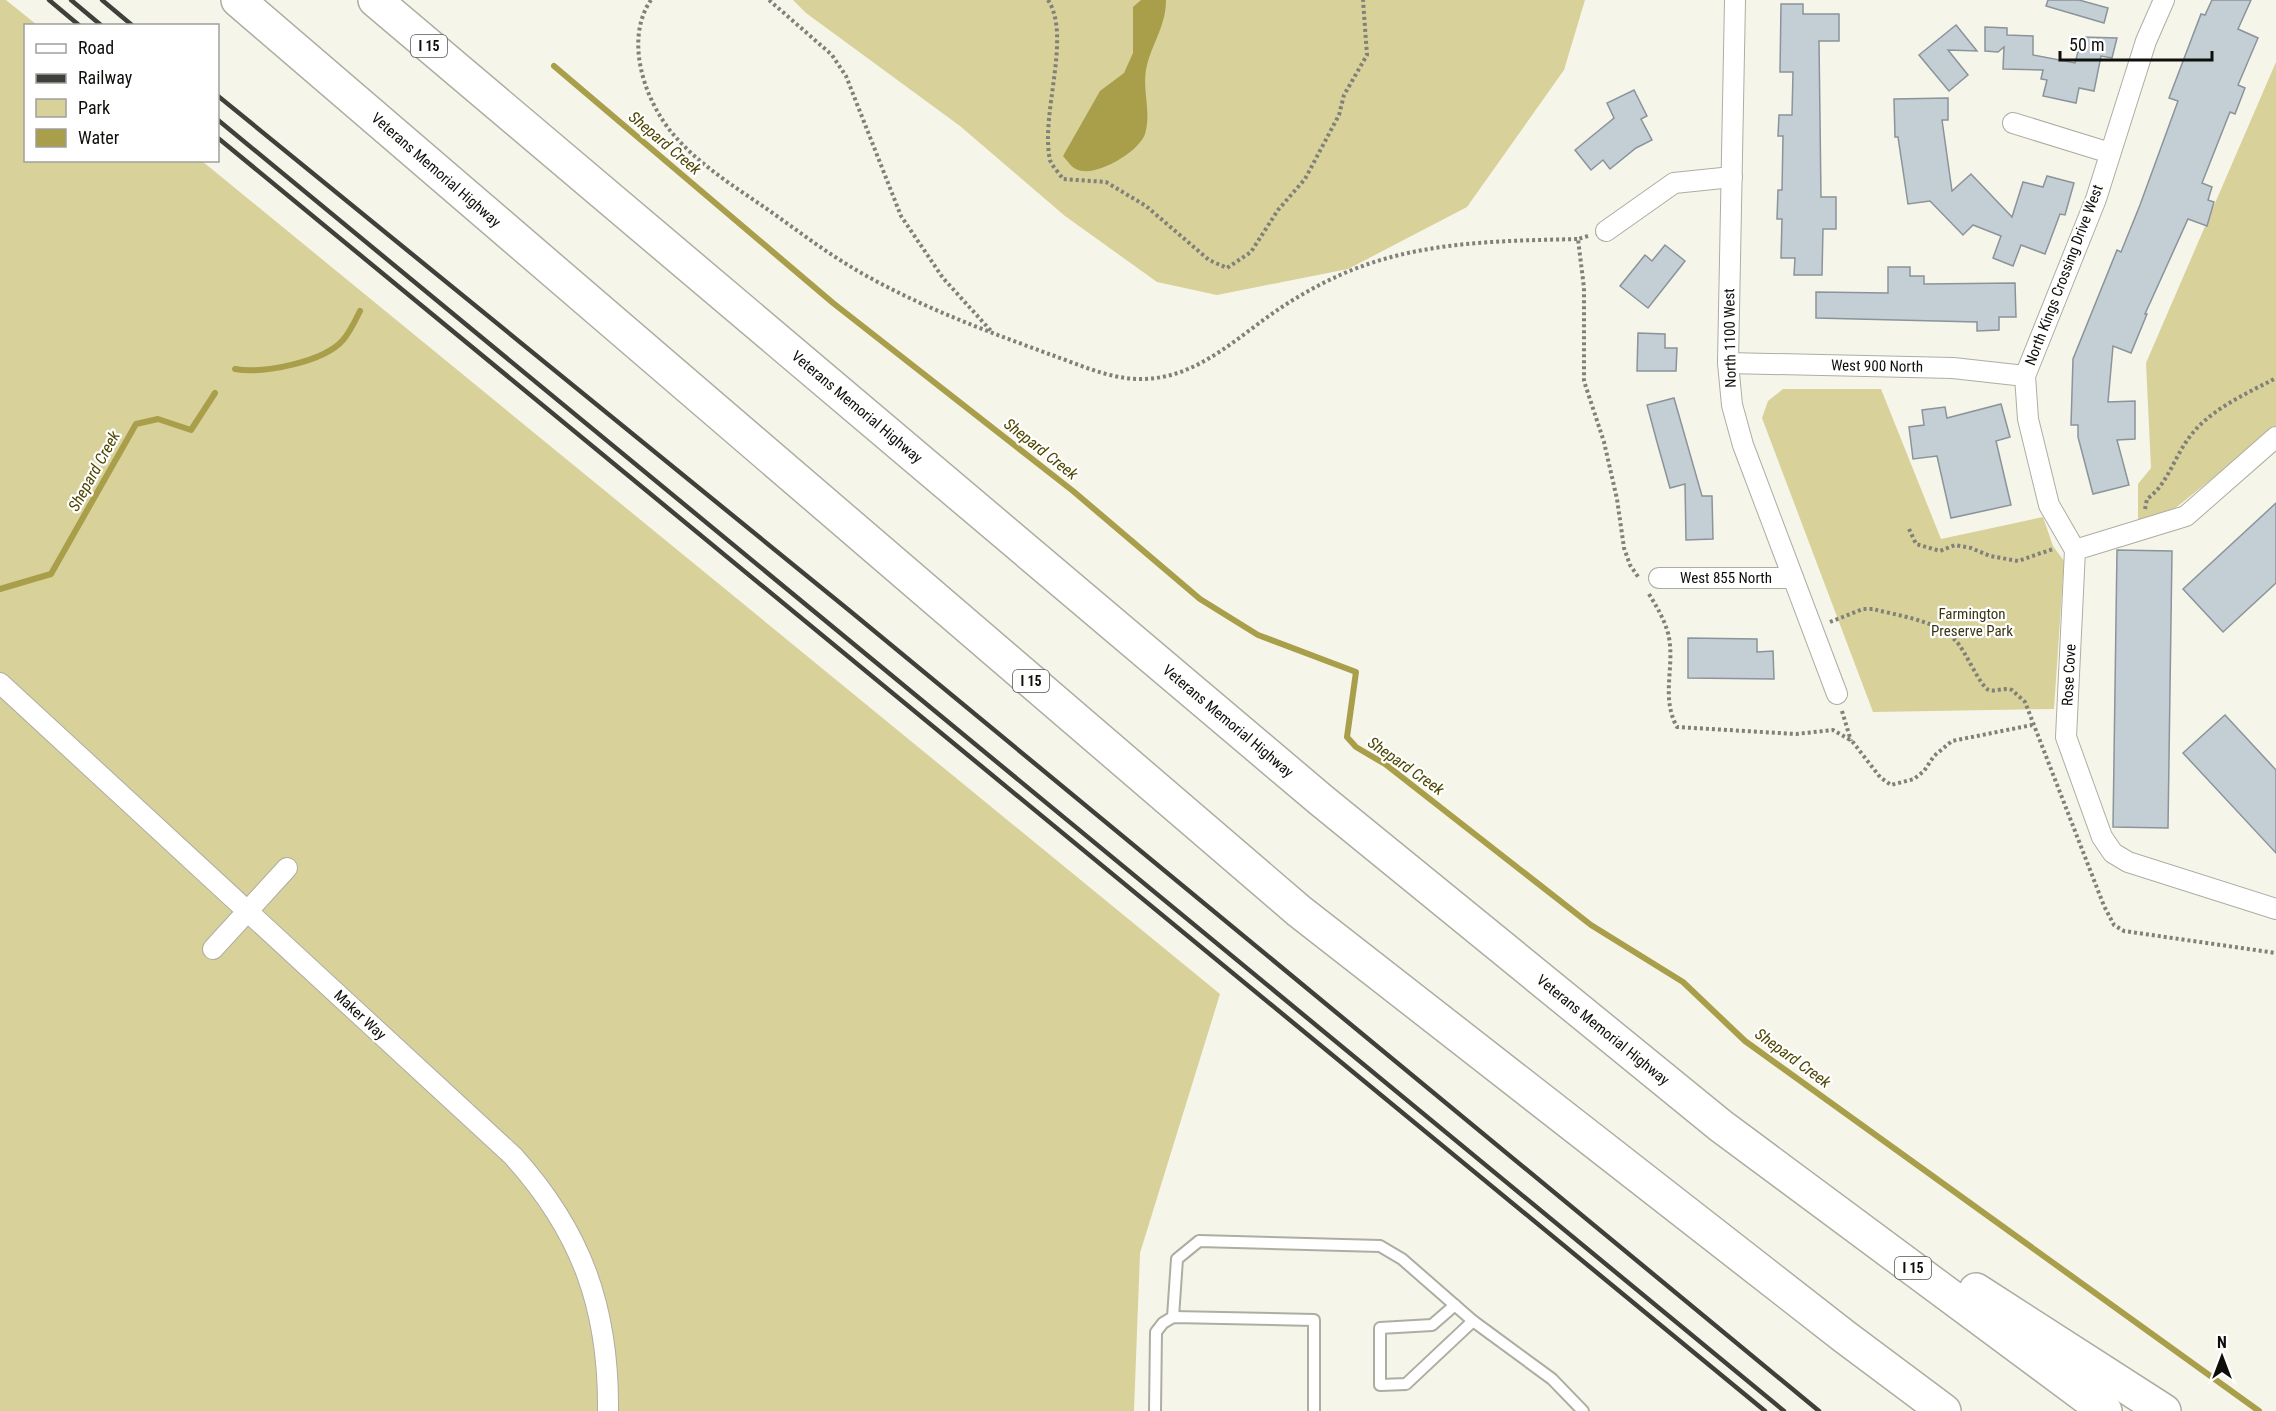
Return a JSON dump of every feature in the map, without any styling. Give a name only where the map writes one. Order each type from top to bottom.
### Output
[{"type":"highway","name":"Veterans Memorial Highway","points":[[238,0],[1299,911],[1845,1337],[1944,1411]]},
{"type":"highway","name":"Veterans Memorial Highway","points":[[375,0],[1321,800],[1721,1126],[2105,1411]]},
{"type":"highway","points":[[1721,1126],[2164,1411]]},
{"type":"highway","points":[[1845,1337],[1920,1411]]},
{"type":"street","name":"North 1100 West","points":[[1735,0],[1728,363],[1732,405],[1743,445],[1837,694]]},
{"type":"street","name":"North Kings Crossing Drive West","points":[[2075,550],[2049,505],[2028,420],[2025,376],[2096,199],[2146,41],[2164,0]]},
{"type":"street","points":[[2013,123],[2110,153]]},
{"type":"street","points":[[1606,231],[1674,183],[1732,177]]},
{"type":"street","name":"West 900 North","points":[[1728,363],[1953,368],[2025,376]]},
{"type":"street","points":[[2075,550],[2186,516],[2276,437]]},
{"type":"street","name":"Rose Cove","points":[[2075,550],[2066,737],[2102,837],[2112,853],[2128,862],[2276,909]]},
{"type":"street","name":"West 855 North","points":[[1659,578],[1793,578]]},
{"type":"street","name":"Maker Way","points":[[0,683],[513,1156],[552,1204],[580,1254],[597,1303],[607,1354],[608,1411]]},
{"type":"street","points":[[213,949],[287,868]]},
{"type":"lane","points":[[1173,1317],[1177,1259],[1199,1241],[1380,1246],[1402,1259],[1473,1321],[1552,1379],[1583,1411]]},
{"type":"lane","points":[[1455,1305],[1432,1325],[1380,1328],[1380,1385],[1406,1384],[1473,1321]]},
{"type":"lane","points":[[1155,1411],[1156,1332],[1162,1323],[1173,1317],[1314,1320],[1314,1411]]},
{"type":"path","points":[[651,0],[644,10],[639,35],[640,65],[649,97],[673,134],[725,180],[849,266],[949,316],[1105,374],[1143,379],[1186,371],[1225,350],[1280,308],[1341,275],[1424,249],[1476,241],[1578,240]]},
{"type":"path","points":[[769,0],[832,55],[846,76],[901,216],[943,278],[995,334]]},
{"type":"path","points":[[1048,0],[1058,27],[1049,114],[1050,161],[1063,179],[1106,182],[1146,206],[1209,260],[1227,268],[1251,252],[1278,210],[1305,179],[1339,115],[1344,95],[1367,55],[1363,0]]},
{"type":"path","points":[[2153,526],[2145,508],[2147,499],[2157,492],[2186,440],[2209,418],[2237,398],[2276,378]]},
{"type":"path","points":[[1909,529],[1916,544],[1940,551],[1955,545],[2018,561],[2050,548],[2075,550]]},
{"type":"path","points":[[1812,629],[1863,609],[1873,609],[1935,627],[1955,639],[1969,658],[1982,685],[1989,690],[2006,688]]},
{"type":"path","points":[[1837,694],[1852,741]]},
{"type":"green space","points":[[0,0],[6,0],[36,24],[24,24],[24,162],[203,162],[1220,994],[1140,1253],[1134,1411],[0,1411]]},
{"type":"green space","points":[[793,0],[1585,0],[1564,70],[1467,207],[1348,269],[1217,295],[1157,282],[1065,216],[960,126],[806,13]]},
{"type":"green space","points":[[2276,62],[2276,428],[2169,513],[2138,520],[2138,484],[2151,468],[2146,363]]},
{"type":"green space","name":"Farmington Preserve Park","points":[[1783,389],[1881,389],[1941,539],[2043,517],[2053,546],[2064,561],[2054,709],[1873,712],[1762,418],[1768,401]]},
{"type":"water","points":[[1141,0],[1166,0],[1164,17],[1145,74],[1147,125],[1145,134],[1134,148],[1115,162],[1094,170],[1076,169],[1063,156],[1100,91],[1124,73],[1133,53],[1133,7]]},
{"type":"building","points":[[2048,0],[2079,0],[2108,8],[2104,23],[2046,6]]},
{"type":"building","points":[[2212,0],[2251,0],[2238,29],[2258,38],[2238,85],[2245,88],[2235,114],[2230,112],[2202,183],[2212,187],[2208,200],[2214,202],[2207,226],[2188,219],[2145,314],[2147,314],[2131,353],[2113,346],[2108,402],[2135,401],[2135,439],[2117,440],[2129,485],[2093,494],[2078,437],[2078,425],[2071,425],[2073,359],[2117,250],[2121,252],[2140,205],[2178,101],[2169,98],[2201,14],[2205,15]]},
{"type":"building","points":[[1781,4],[1803,4],[1803,14],[1839,14],[1839,41],[1819,41],[1821,197],[1836,197],[1836,229],[1823,229],[1822,275],[1794,275],[1795,258],[1781,258],[1782,219],[1777,219],[1778,190],[1782,190],[1783,136],[1778,136],[1779,115],[1792,115],[1793,72],[1780,72]]},
{"type":"building","points":[[1956,25],[1977,51],[1948,50],[1968,75],[1949,91],[1919,55]]},
{"type":"building","points":[[1985,27],[2007,28],[2007,35],[2033,36],[2033,55],[2075,63],[2082,37],[2117,38],[2112,58],[2101,56],[2094,91],[2079,88],[2076,103],[2043,96],[2047,80],[2041,79],[2043,70],[2003,69],[2004,47],[1998,52],[1985,51]]},
{"type":"building","points":[[1634,90],[1647,116],[1641,119],[1652,140],[1636,148],[1610,169],[1603,160],[1591,170],[1575,150],[1614,118],[1607,103]]},
{"type":"building","points":[[1948,98],[1948,120],[1942,120],[1952,191],[1971,174],[2012,217],[2023,182],[2043,187],[2047,176],[2074,183],[2065,215],[2060,214],[2045,254],[2021,245],[2013,266],[1993,258],[2001,236],[1973,225],[1963,235],[1930,201],[1908,204],[1898,137],[1895,137],[1894,99]]},
{"type":"building","points":[[1665,245],[1685,261],[1648,308],[1620,286],[1645,255],[1652,261]]},
{"type":"building","points":[[1888,267],[1910,267],[1910,276],[1924,276],[1924,284],[2015,283],[2016,317],[1999,317],[1999,330],[1977,331],[1977,322],[1816,318],[1816,292],[1888,293]]},
{"type":"building","points":[[1638,333],[1665,334],[1665,348],[1677,348],[1676,371],[1637,371]]},
{"type":"building","points":[[1674,398],[1702,496],[1712,496],[1713,539],[1686,540],[1685,484],[1670,488],[1657,442],[1647,405]]},
{"type":"building","points":[[2001,404],[2010,437],[1996,441],[2011,505],[1951,518],[1937,456],[1913,459],[1909,427],[1924,425],[1922,410],[1945,407],[1947,418]]},
{"type":"building","points":[[2276,503],[2276,583],[2223,632],[2183,589]]},
{"type":"building","points":[[2117,550],[2172,551],[2168,828],[2113,827]]},
{"type":"building","points":[[1688,638],[1757,639],[1757,652],[1773,651],[1774,679],[1688,678]]},
{"type":"building","points":[[2225,715],[2276,770],[2276,853],[2183,753]]},
{"type":"waterway","name":"Shepard Creek","points":[[554,66],[833,303],[1073,491],[1200,599],[1258,635],[1356,672],[1347,737],[1356,747],[1385,764],[1591,925],[1683,982],[1745,1041],[2259,1411]]},
{"type":"waterway","name":"Shepard Creek","points":[[235,369],[276,368],[322,355],[343,340],[360,311]]},
{"type":"waterway","name":"Shepard Creek","points":[[0,589],[51,574],[136,424],[158,419],[191,430],[215,393]]},
{"type":"railway","points":[[49,0],[78,24]]},
{"type":"railway","points":[[71,0],[100,24]]},
{"type":"railway","points":[[102,0],[131,24]]},
{"type":"railway","points":[[219,97],[850,611],[1819,1411]]},
{"type":"railway","points":[[219,121],[1784,1411]]},
{"type":"railway","points":[[219,139],[1765,1411]]}]
